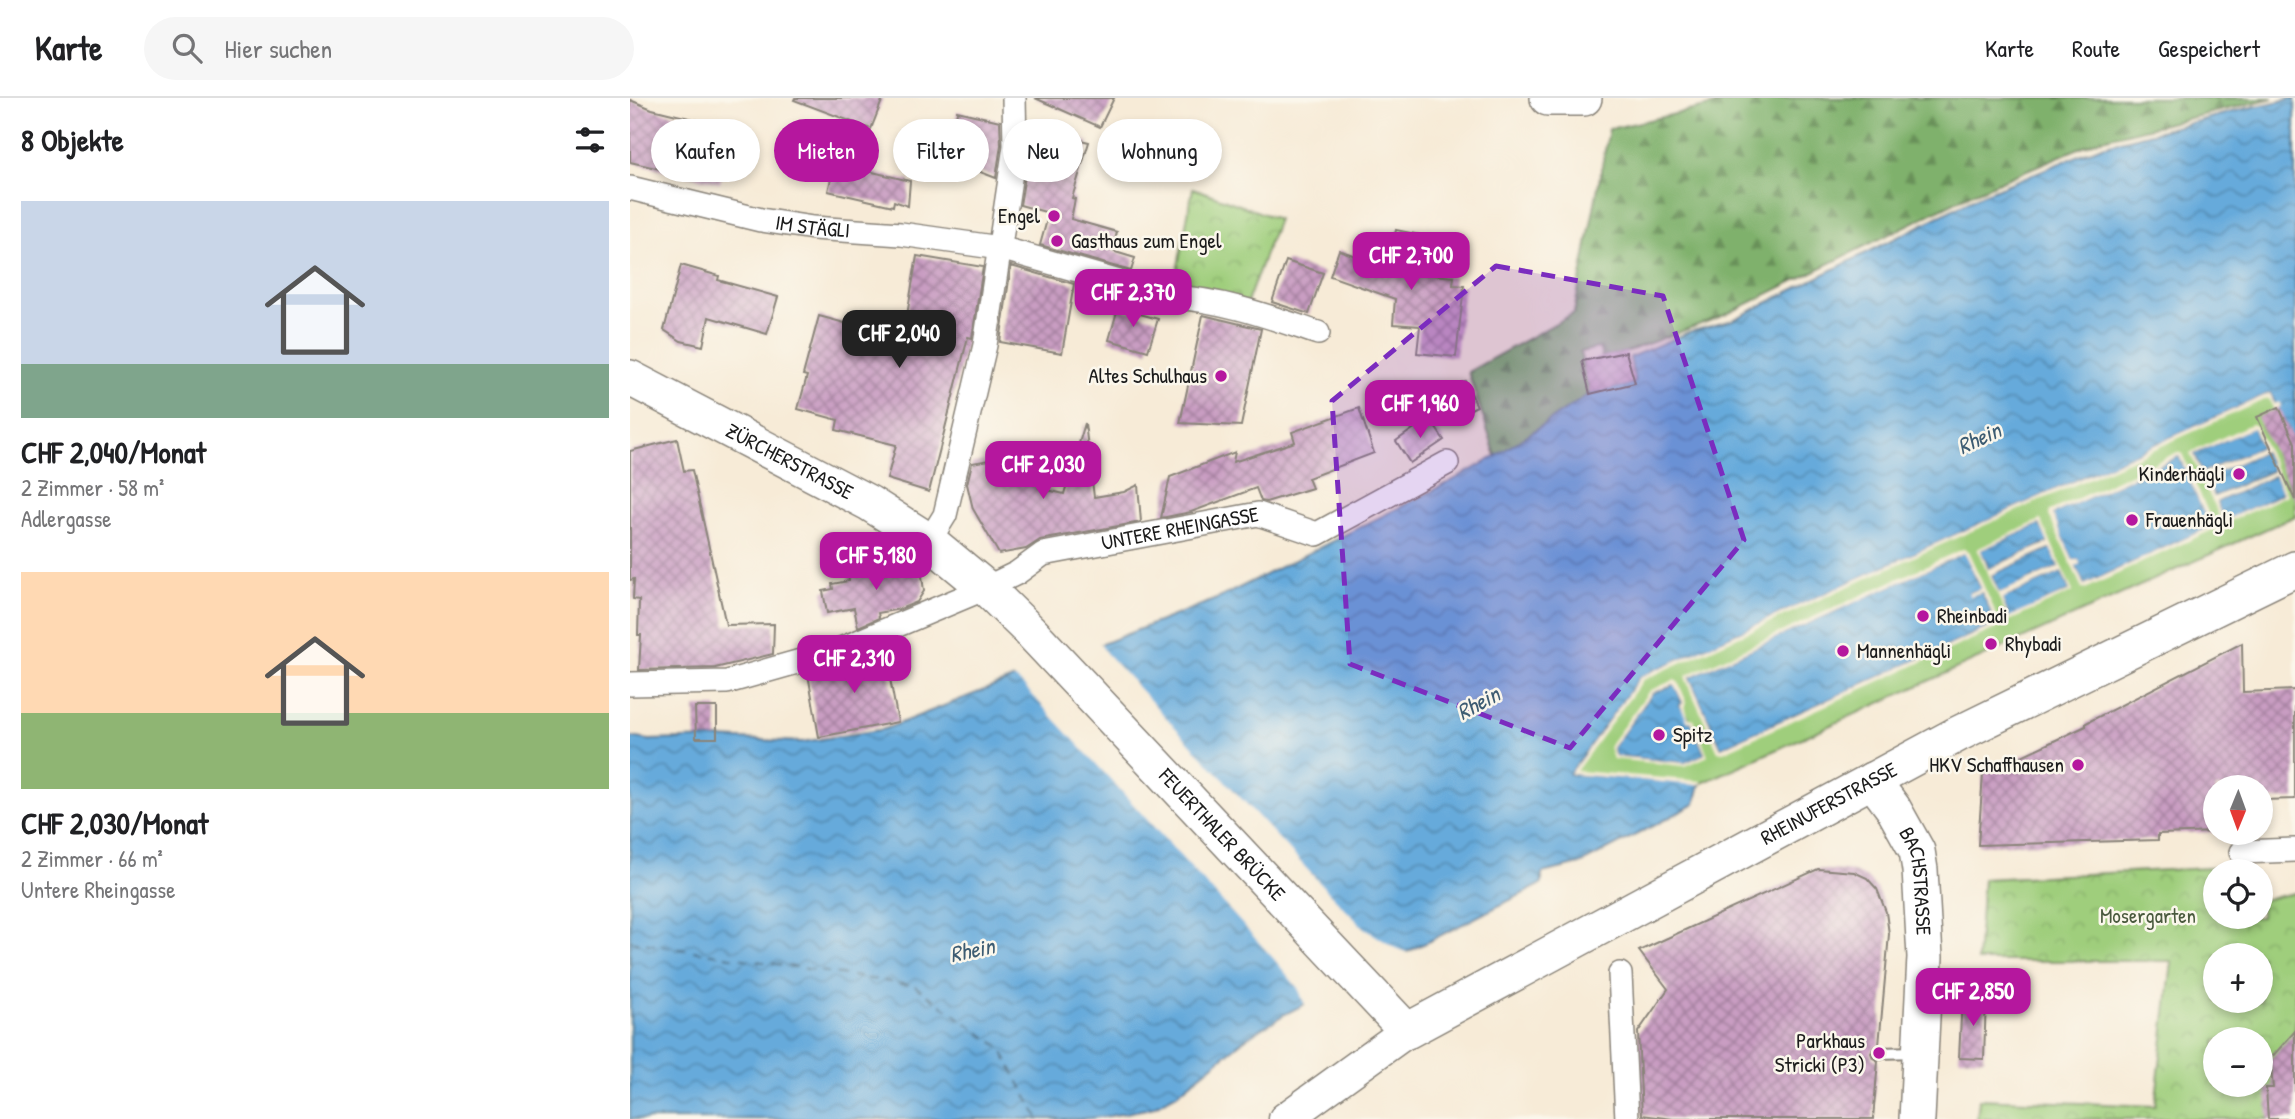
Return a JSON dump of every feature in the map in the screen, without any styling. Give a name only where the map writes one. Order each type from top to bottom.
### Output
[{"type":"main road","points":[[1548,98],[1584,98]]},
{"type":"main road","name":"ZÜRCHERSTRASSE","points":[[630,378],[869,503],[929,541],[986,588],[1037,640]]},
{"type":"main road","name":"RHEINUFERSTRASSE","points":[[1407,1031],[1971,727],[2295,569]]},
{"type":"main road","name":"FEUERTHALER BRÜCKE","points":[[1037,640],[1407,1031]]},
{"type":"main road","name":"BACHSTRASSE","points":[[1872,780],[1894,808],[1917,851],[1920,870],[1925,957],[1917,1119]]},
{"type":"main road","points":[[1285,1119],[1407,1031]]},
{"type":"street","points":[[929,541],[945,515],[985,345],[1014,146],[1014,98]]},
{"type":"street","name":"IM STÄGLI","points":[[630,188],[761,220],[814,228],[901,234],[1000,248],[1172,296],[1245,308],[1318,333]]},
{"type":"street","name":"UNTERE RHEINGASSE","points":[[630,684],[727,682],[836,651],[986,588],[1017,573],[1043,554],[1258,514],[1317,534],[1447,463]]},
{"type":"street","points":[[2241,852],[2295,849]]},
{"type":"street","points":[[1620,974],[1627,1119]]},
{"type":"lane","points":[[1879,1053],[1919,1052]]},
{"type":"highlighted area","points":[[1496,266],[1663,296],[1744,540],[1570,748],[1350,664],[1332,401]]},
{"type":"green space","points":[[1745,98],[2273,98],[2098,140],[1973,193],[1725,315],[1626,352],[1602,357],[1599,348],[1580,352],[1590,394],[1496,456],[1468,372],[1574,313],[1609,129]]},
{"type":"green space","points":[[1193,188],[1278,219],[1245,308],[1172,297]]},
{"type":"green space","name":"Rheinbadi","points":[[2270,393],[2295,443],[2295,516],[1700,784],[1570,774],[1640,677]]},
{"type":"green space","name":"Mosergarten","points":[[2203,868],[2203,929],[2273,929],[2273,898],[2295,893],[2295,1046],[2273,1057],[2273,1027],[2203,1027],[2203,1097],[2273,1097],[2273,1077],[2285,1088],[2268,1119],[1977,1119],[1979,1099],[2155,1106],[2172,961],[1977,961],[1983,879]]},
{"type":"water","name":"Rhein","points":[[2295,98],[2295,443],[2270,393],[1640,677],[1570,774],[1700,784],[1695,804],[1580,864],[1542,873],[1542,884],[1285,1014],[1246,1038],[1177,1094],[1151,1108],[1081,1119],[630,1119],[630,737],[649,740],[717,738],[802,742],[885,729],[1219,598],[1446,484],[1496,456],[1590,394],[1635,383],[1630,357],[1689,332],[1733,320],[1981,195],[2102,146]]},
{"type":"water","name":"Kinderhägli","points":[[2253,427],[2261,447],[2202,473],[2194,454]]},
{"type":"water","name":"Kinderhägli","points":[[2264,451],[2273,470],[2214,497],[2205,478]]},
{"type":"water","name":"Frauenhägli","points":[[2179,456],[2211,527],[2084,585],[2075,566],[2079,560],[2073,561],[2052,514]]},
{"type":"water","name":"Kinderhägli","points":[[2275,475],[2283,494],[2224,521],[2216,502]]},
{"type":"water","points":[[2040,524],[2049,542],[1989,569],[1980,550]]},
{"type":"water","points":[[2051,548],[2059,567],[1999,594],[1991,575]]},
{"type":"water","name":"Mannenhägli","points":[[1965,552],[1981,589],[1970,593],[1982,592],[1997,624],[1721,748],[1689,677]]},
{"type":"water","points":[[2062,572],[2070,591],[2010,618],[2001,599]]},
{"type":"water","name":"Spitz","points":[[1675,684],[1683,704],[1680,705],[1691,721],[1705,754],[1685,763],[1615,756],[1612,748],[1652,693]]},
{"type":"pier","points":[[2270,393],[2275,404],[2279,402],[2281,406],[2279,408],[2295,446],[2292,445],[2268,398],[1869,577],[1643,680],[1576,771],[1703,783],[1696,785],[1570,774],[1640,677]]},
{"type":"pier","points":[[2251,424],[2256,426],[2287,495],[2223,524],[2190,453]],"holes":[[[2253,428],[2261,447],[2202,473],[2194,454]],[[2264,451],[2273,471],[2214,497],[2206,478]],[[2274,475],[2283,494],[2224,520],[2216,502]]]},
{"type":"pier","points":[[2178,452],[2182,454],[2214,529],[2085,589],[2082,588],[2049,515],[2050,511]],"holes":[[[2179,456],[2210,527],[2084,585],[2076,567],[2080,564],[2079,560],[2073,560],[2053,514]]]},
{"type":"pier","points":[[2041,520],[2073,592],[2009,621],[1977,549]],"holes":[[[2040,524],[2048,543],[1988,569],[1981,550]],[[2050,548],[2059,567],[1999,593],[1991,575]],[[2062,572],[2070,591],[2009,617],[2002,599]]]},
{"type":"pier","points":[[1963,549],[1968,551],[2000,623],[1999,627],[1723,752],[1718,751],[1686,679],[1687,675]],"holes":[[[1964,553],[1981,588],[1970,593],[1970,596],[1982,592],[1997,624],[1721,748],[1689,677]]]},
{"type":"pier","points":[[1098,641],[1106,653],[1364,928],[1395,948],[1411,954],[1306,1007],[1298,988],[1274,959],[1023,685],[1010,675]]},
{"type":"pier","points":[[1674,680],[1678,682],[1687,703],[1684,707],[1689,718],[1694,719],[1708,756],[1685,766],[1613,759],[1609,746],[1649,691]],"holes":[[[1674,684],[1683,703],[1680,705],[1688,722],[1691,721],[1705,754],[1685,763],[1615,756],[1612,748],[1652,693]]]},
{"type":"building","points":[[883,98],[875,119],[844,119],[794,100]]},
{"type":"building","points":[[1035,98],[1114,98],[1104,119],[1097,119],[1097,126]]},
{"type":"building","points":[[630,100],[652,109],[693,119],[651,119],[651,167],[630,162]]},
{"type":"building","points":[[957,111],[1000,121],[1001,145],[996,178],[989,175],[989,119],[956,119]]},
{"type":"building","points":[[1083,141],[1089,142],[1083,162]]},
{"type":"building","points":[[879,174],[893,177],[893,182],[910,182],[908,206],[894,201],[893,206],[828,191],[830,182],[879,182]]},
{"type":"building","points":[[1024,182],[1077,182],[1072,198],[1075,199],[1071,219],[1117,232],[1112,251],[1135,258],[1131,271],[1040,245],[1049,213],[1020,205]]},
{"type":"building","points":[[1396,230],[1430,237],[1423,274],[1454,277],[1453,285],[1464,286],[1456,357],[1417,353],[1420,326],[1393,324],[1395,299],[1330,276],[1339,250],[1386,267]]},
{"type":"building","points":[[917,256],[983,267],[972,338],[968,337],[929,492],[887,479],[896,445],[836,430],[838,420],[798,409],[807,376],[803,375],[819,316],[903,339]]},
{"type":"building","points":[[1286,261],[1323,273],[1309,314],[1272,302]]},
{"type":"building","points":[[681,265],[719,276],[718,280],[778,297],[767,334],[709,317],[703,346],[681,341],[664,330]]},
{"type":"building","points":[[1011,266],[1074,284],[1062,353],[1000,342]]},
{"type":"building","points":[[1118,308],[1158,319],[1148,351],[1109,340]]},
{"type":"building","name":"Altes Schulhaus","points":[[1203,315],[1261,329],[1241,426],[1180,423]]},
{"type":"building","points":[[1626,352],[1635,383],[1590,394],[1582,361]]},
{"type":"building","points":[[1465,381],[1477,406],[1438,425],[1426,399]]},
{"type":"building","points":[[2279,407],[2295,443],[2295,500],[2257,417]]},
{"type":"building","points":[[1359,408],[1374,453],[1308,478],[1312,488],[1266,502],[1261,501],[1256,488],[1191,512],[1161,518],[1170,477],[1235,452],[1233,462],[1295,442],[1292,432]]},
{"type":"building","points":[[1429,418],[1444,440],[1410,463],[1396,441]]},
{"type":"building","points":[[1085,423],[1094,497],[1124,492],[1138,485],[1141,522],[1040,540],[1026,549],[999,554],[973,509],[967,484],[972,463],[1046,450],[1039,488],[1064,494]]},
{"type":"building","points":[[677,439],[684,471],[692,470],[726,625],[774,624],[773,654],[715,668],[639,670],[639,600],[633,599],[634,579],[630,580],[630,451]]},
{"type":"building","points":[[901,562],[922,576],[924,591],[917,602],[900,609],[878,613],[879,618],[858,627],[854,608],[827,613],[823,591],[833,589],[832,584],[849,581],[848,572]]},
{"type":"building","points":[[2242,643],[2243,692],[2295,690],[2295,799],[2273,800],[2273,775],[2203,775],[2203,832],[2158,834],[2158,840],[1978,845],[1983,774],[2086,726],[2086,723]]},
{"type":"building","points":[[884,646],[898,722],[819,737],[808,674],[864,659],[863,655]]},
{"type":"building","points":[[695,707],[717,707],[717,738],[696,738]]},
{"type":"building","points":[[1818,869],[1854,872],[1867,878],[1877,889],[1886,912],[1889,934],[1879,1045],[1874,1047],[1871,1053],[1878,1061],[1873,1119],[1673,1119],[1642,1115],[1638,1032],[1668,989],[1639,951]]},
{"type":"building","points":[[1962,997],[1986,998],[1984,1059],[1959,1058]]},
{"type":"building","points":[[2295,1031],[2295,1119],[2268,1119],[2267,1097],[2273,1097],[2273,1056]]},
{"type":"ferry route","points":[[630,941],[915,986],[1000,1047],[1039,1119]]},
{"type":"place","name":"Engel","points":[[1054,216]]},
{"type":"place","name":"Gasthaus zum Engel","points":[[1057,241]]},
{"type":"place","name":"Altes Schulhaus","points":[[1221,376]]},
{"type":"place","name":"Kinderhägli","points":[[2239,474]]},
{"type":"place","name":"Frauenhägli","points":[[2132,520]]},
{"type":"place","name":"Rheinbadi","points":[[1923,616]]},
{"type":"place","name":"Rhybadi","points":[[1991,644]]},
{"type":"place","name":"Mannenhägli","points":[[1843,651]]},
{"type":"place","name":"Spitz","points":[[1659,735]]},
{"type":"place","name":"HKV Schaffhausen","points":[[2078,765]]},
{"type":"place","name":"Parkhaus Stricki (P3)","points":[[1879,1053]]}]
